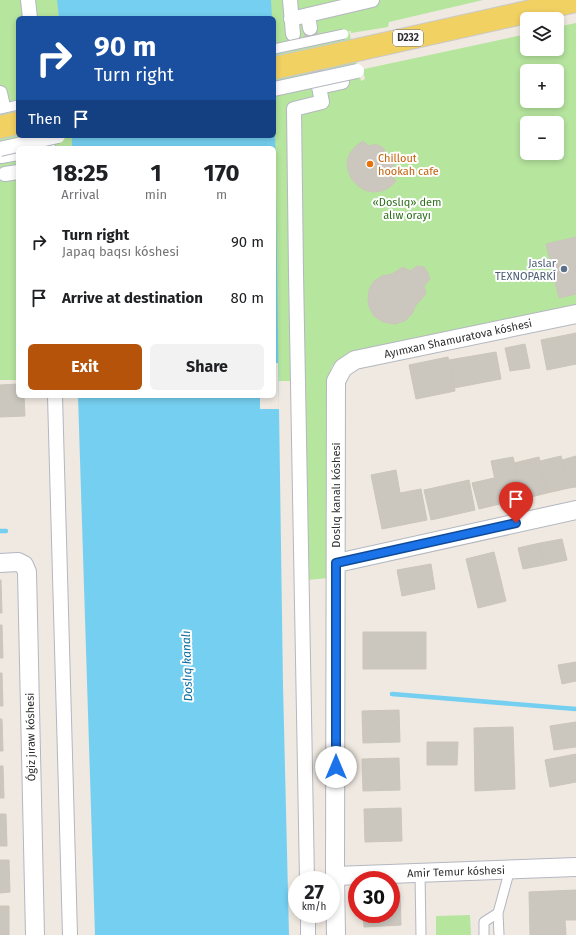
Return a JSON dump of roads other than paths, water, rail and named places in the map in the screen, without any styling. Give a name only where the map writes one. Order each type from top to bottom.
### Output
[{"type":"main road","name":"D232","points":[[276,68],[576,1]]},
{"type":"street","points":[[28,0],[30,16]]},
{"type":"street","points":[[290,0],[293,34]]},
{"type":"street","points":[[291,19],[309,22],[372,0]]},
{"type":"street","points":[[276,89],[357,71]]},
{"type":"street","points":[[307,871],[294,109],[322,102],[319,87],[342,82]]},
{"type":"street","points":[[0,93],[2,102],[0,102]]},
{"type":"street","points":[[24,146],[51,138]]},
{"type":"street","points":[[0,153],[16,148]]},
{"type":"street","points":[[0,153],[16,153]]},
{"type":"street","name":"Ayımxan Shamuratova kóshesi","points":[[343,368],[355,360],[576,314]]},
{"type":"street","name":"Doslıq kanalı kóshesi","points":[[335,871],[336,382],[343,368]]},
{"type":"street","points":[[55,398],[70,935]]},
{"type":"street","points":[[336,563],[576,510]]},
{"type":"street","name":"Ógiz jıraw kóshesi","points":[[0,562],[18,562],[24,565],[27,572],[35,935]]},
{"type":"street","name":"Amir Temur kóshesi","points":[[340,876],[576,867]]},
{"type":"street","points":[[308,923],[308,935]]},
{"type":"street","name":"Doslıq kanalı kóshesi","points":[[336,923],[336,935]]},
{"type":"lane","points":[[276,49],[344,34]]},
{"type":"lane","points":[[498,935],[498,913],[510,869]]},
{"type":"lane","points":[[420,873],[421,935]]},
{"type":"lane","points":[[484,935],[484,922],[498,913]]},
{"type":"water","points":[[57,0],[271,0],[272,16],[59,16]]},
{"type":"water","points":[[72,138],[275,138],[275,146],[72,146]]},
{"type":"water","name":"Doslıq kanalı","points":[[276,198],[283,686],[289,935],[95,935],[78,398],[276,398]]},
{"type":"waterway","points":[[0,531],[6,531]]},
{"type":"waterway","points":[[392,694],[576,709]]},
{"type":"tunnel","points":[[310,28],[319,87]]},
{"type":"place","name":"Chillout hookah cafe","points":[[370,164]]},
{"type":"place","name":"Jaslar TEXNOPARKÍ","points":[[564,269]]},
{"type":"park label","name":"«Doslıq» dem alıw orayı","points":[[407,208]]}]
